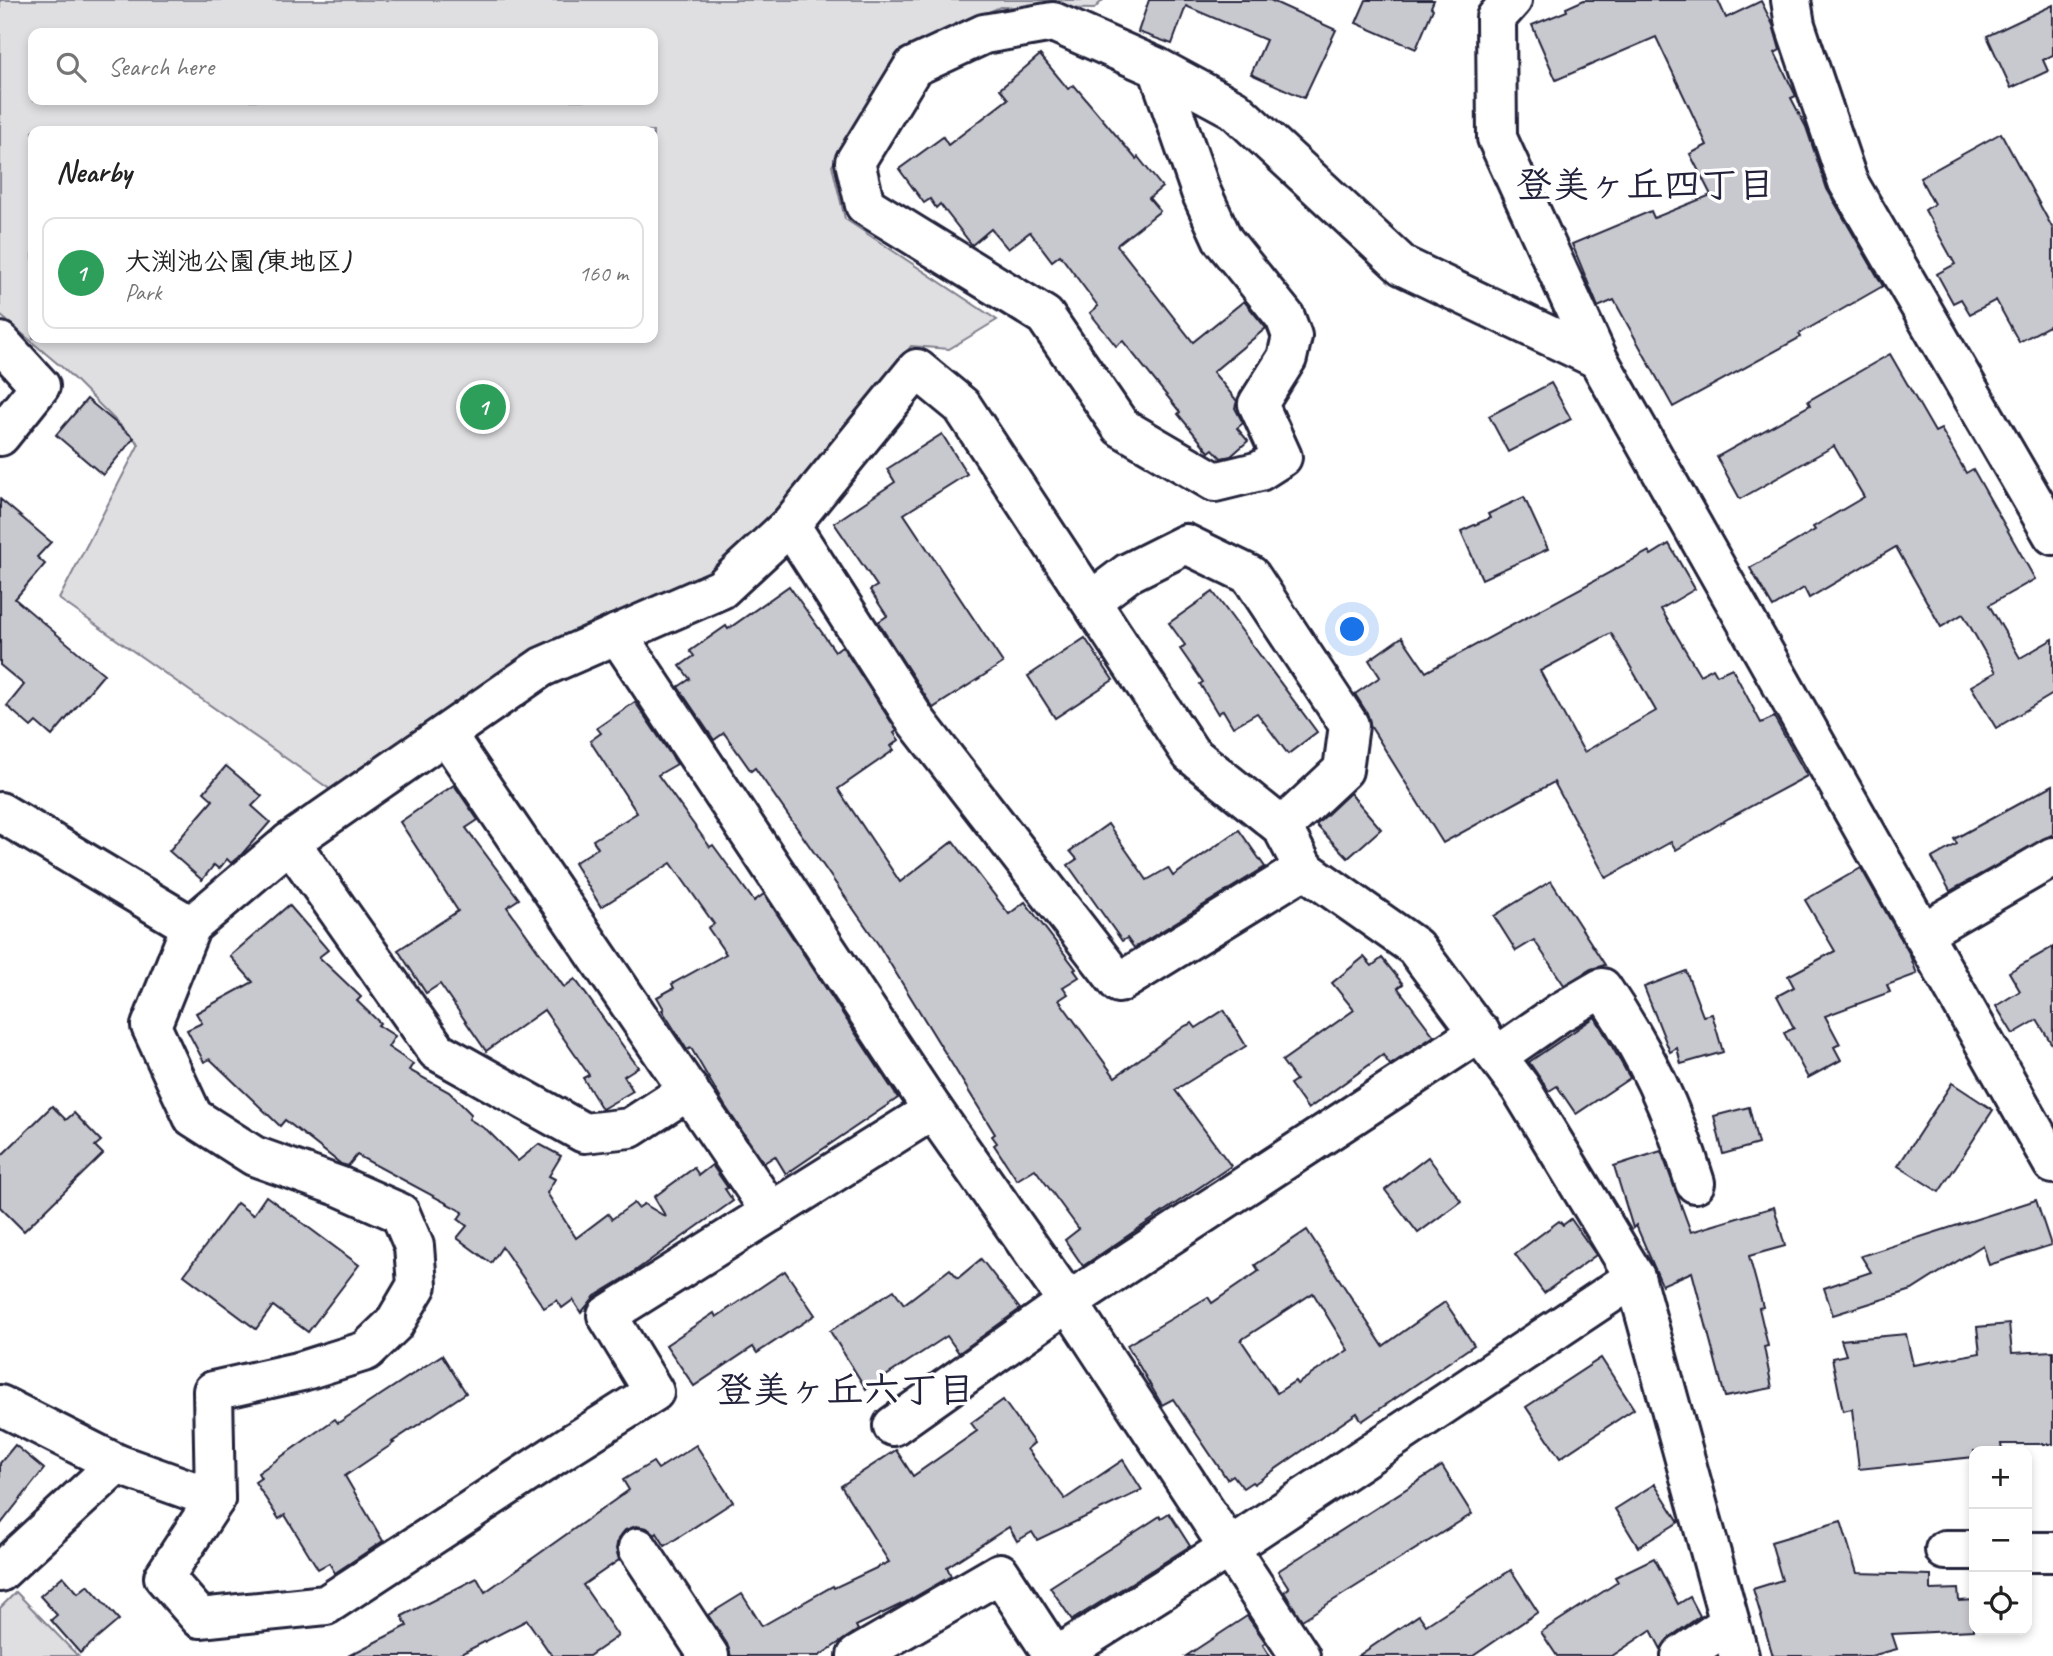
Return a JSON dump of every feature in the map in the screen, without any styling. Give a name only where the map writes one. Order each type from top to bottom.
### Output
[{"type":"street","points":[[1512,0],[1496,18],[1497,138],[1598,359],[2053,1164]]},
{"type":"street","points":[[1791,0],[1795,25],[1848,182],[2053,535]]},
{"type":"street","points":[[1158,68],[1201,192],[1223,240],[1285,317],[1292,336],[1287,358],[1258,404],[1282,457],[1260,471],[1215,482],[1121,427],[1045,316],[866,205],[855,162],[913,67],[984,34],[1053,22],[1158,68],[1234,109],[1403,266],[1598,359]]},
{"type":"street","points":[[0,342],[40,386],[0,436]]},
{"type":"street","points":[[933,1110],[607,1315],[654,1392],[326,1605],[200,1618],[164,1577],[215,1499],[213,1391],[302,1371],[366,1351],[394,1324],[417,1285],[414,1246],[400,1213],[341,1187],[254,1156],[193,1117],[151,1026],[191,926],[289,842],[542,667],[721,589],[790,525],[917,369],[962,406],[1191,754],[1283,827],[1304,869],[1415,947],[1520,1087],[1635,1277],[1733,1640],[1681,1656]]},
{"type":"street","points":[[790,525],[916,721],[1119,983],[1304,869]]},
{"type":"street","points":[[1091,601],[1128,573],[1186,544],[1250,575],[1349,725],[1343,770],[1283,827]]},
{"type":"street","points":[[617,634],[933,1110],[1068,1302],[1300,1656]]},
{"type":"street","points":[[446,734],[771,1212]]},
{"type":"street","points":[[3,820],[191,926]]},
{"type":"street","points":[[289,842],[437,1051],[584,1133],[630,1128],[689,1090]]},
{"type":"street","points":[[1922,933],[2053,857]]},
{"type":"street","points":[[893,1426],[1068,1302],[1488,1044],[1559,1013],[1602,988],[1634,1036],[1663,1093],[1683,1142],[1695,1183]]},
{"type":"street","points":[[857,1656],[1000,1573],[1056,1656],[1230,1547],[1635,1277]]},
{"type":"street","points":[[0,1405],[117,1464],[215,1499]]},
{"type":"street","points":[[0,1572],[117,1464]]},
{"type":"street","points":[[638,1548],[709,1656]]},
{"type":"street","points":[[2032,1552],[2053,1552]]},
{"type":"shaded area","points":[[0,0],[1103,0],[1094,9],[1000,7],[899,51],[832,166],[845,219],[997,320],[949,349],[911,346],[812,474],[723,567],[331,790],[59,599],[139,444],[64,369],[33,343],[658,343],[658,126],[28,126],[28,339],[0,315]]},
{"type":"shaded area","points":[[16,1592],[78,1656],[0,1656],[0,1608]]},
{"type":"building","points":[[1149,0],[1270,0],[1336,30],[1304,98],[1251,74],[1266,40],[1186,6],[1172,44],[1138,32]]},
{"type":"building","points":[[1366,0],[1434,0],[1431,7],[1433,9],[1416,49],[1356,23]]},
{"type":"building","points":[[1584,0],[1718,0],[1726,18],[1761,1],[1773,25],[1780,50],[1775,53],[1796,96],[1791,98],[1806,127],[1827,189],[1883,286],[1799,334],[1801,337],[1673,407],[1614,300],[1598,307],[1572,244],[1651,211],[1654,218],[1711,195],[1690,154],[1707,145],[1656,37],[1556,80],[1532,25],[1567,11],[1566,8]]},
{"type":"building","points":[[2053,5],[2053,55],[2043,60],[2048,71],[2011,88],[1987,36]]},
{"type":"building","points":[[1040,55],[1068,89],[1074,85],[1162,187],[1149,198],[1160,211],[1117,245],[1193,342],[1244,301],[1266,328],[1213,372],[1237,401],[1235,408],[1243,423],[1237,428],[1248,441],[1231,456],[1221,458],[1213,449],[1209,452],[1123,341],[1116,346],[1090,313],[1098,306],[1060,255],[1052,261],[1030,232],[1008,249],[991,229],[972,245],[940,204],[936,208],[930,199],[924,203],[899,169],[943,137],[948,145],[1008,99],[1000,89]]},
{"type":"building","points":[[2001,133],[2053,229],[2053,324],[2019,342],[1996,300],[1970,314],[1961,299],[1953,303],[1937,274],[1955,264],[1925,210],[1934,204],[1920,178]]},
{"type":"building","points":[[1890,354],[1935,432],[1941,429],[1966,473],[1973,469],[2035,579],[1989,605],[2020,658],[2053,639],[2053,694],[1996,728],[1971,686],[1996,672],[1963,614],[1941,627],[1896,547],[1809,598],[1804,588],[1773,607],[1750,568],[1815,530],[1813,527],[1864,497],[1834,446],[1740,499],[1717,457],[1810,405],[1808,401]]},
{"type":"building","points":[[1551,383],[1571,419],[1508,452],[1489,416]]},
{"type":"building","points":[[87,399],[134,438],[103,475],[56,435]]},
{"type":"building","points":[[942,434],[967,474],[904,514],[1003,663],[933,708],[878,622],[887,616],[870,590],[877,586],[834,523],[895,482],[887,469]]},
{"type":"building","points":[[1524,497],[1548,549],[1482,579],[1461,531],[1490,518],[1488,514]]},
{"type":"building","points":[[0,499],[51,542],[37,557],[45,564],[15,599],[104,674],[52,736],[36,722],[31,727],[7,706],[24,685],[0,665]]},
{"type":"building","points":[[1669,544],[1695,589],[1661,609],[1700,675],[1713,668],[1717,675],[1732,668],[1761,723],[1774,717],[1807,776],[1676,850],[1671,842],[1606,878],[1554,782],[1443,843],[1371,727],[1367,713],[1355,694],[1380,677],[1369,660],[1402,637],[1426,672],[1649,551],[1651,555]],"holes":[[[1611,633],[1656,711],[1584,752],[1540,671]]]},
{"type":"building","points":[[789,586],[835,651],[842,646],[897,731],[894,733],[899,740],[891,746],[894,750],[838,789],[900,882],[953,841],[1009,914],[1025,902],[1076,969],[1074,970],[1079,977],[1063,987],[1068,994],[1059,1000],[1115,1077],[1185,1026],[1192,1023],[1196,1028],[1224,1010],[1246,1046],[1175,1090],[1231,1166],[1083,1266],[1065,1240],[1079,1229],[1035,1169],[1017,1180],[994,1145],[997,1143],[992,1136],[995,1134],[878,944],[755,768],[751,771],[724,733],[714,740],[678,687],[690,679],[680,666],[694,656],[690,651],[726,626],[728,629]]},
{"type":"building","points":[[1213,592],[1317,732],[1288,754],[1257,713],[1233,727],[1223,710],[1218,714],[1200,684],[1203,682],[1180,649],[1185,645],[1169,623]]},
{"type":"building","points":[[1085,638],[1113,680],[1055,718],[1028,676]]},
{"type":"building","points":[[635,702],[677,764],[658,775],[710,847],[713,845],[754,901],[764,894],[898,1098],[786,1174],[775,1156],[764,1163],[725,1106],[691,1048],[687,1050],[657,997],[674,988],[672,984],[726,954],[708,928],[714,924],[671,863],[601,907],[574,863],[598,848],[593,840],[637,813],[590,741],[601,733],[597,728]]},
{"type":"building","points":[[226,766],[262,796],[252,806],[270,822],[242,854],[231,863],[227,859],[219,869],[214,865],[202,880],[169,851],[213,800],[204,792]]},
{"type":"building","points":[[454,785],[478,820],[466,828],[519,899],[507,907],[564,987],[575,979],[638,1067],[624,1076],[633,1091],[602,1109],[583,1078],[589,1075],[544,1010],[486,1051],[440,984],[426,993],[398,950],[458,911],[400,822]]},
{"type":"building","points":[[2053,785],[2053,834],[1950,891],[1932,858],[1957,844],[1954,839]]},
{"type":"building","points":[[1350,793],[1381,829],[1348,858],[1316,825]]},
{"type":"building","points":[[1108,824],[1147,880],[1168,868],[1173,876],[1239,830],[1265,867],[1134,948],[1127,938],[1122,941],[1068,865],[1077,859],[1070,851]]},
{"type":"building","points":[[1861,868],[1909,953],[1917,974],[1887,985],[1890,992],[1825,1016],[1840,1044],[1834,1047],[1841,1060],[1808,1078],[1784,1033],[1794,1028],[1777,996],[1794,987],[1788,976],[1835,951],[1805,900]]},
{"type":"building","points":[[1551,881],[1605,965],[1591,969],[1564,985],[1534,940],[1516,951],[1494,916]]},
{"type":"building","points":[[289,905],[328,950],[319,957],[361,997],[357,1001],[380,1023],[378,1025],[395,1036],[388,1047],[413,1064],[409,1070],[449,1092],[471,1114],[469,1119],[487,1130],[518,1161],[539,1144],[561,1156],[549,1176],[555,1179],[547,1193],[576,1238],[608,1214],[612,1219],[634,1203],[638,1208],[644,1204],[666,1217],[654,1197],[694,1168],[699,1175],[712,1165],[728,1188],[725,1189],[733,1201],[628,1276],[595,1296],[581,1313],[573,1300],[562,1308],[557,1300],[544,1308],[502,1247],[491,1263],[457,1238],[467,1226],[458,1219],[463,1212],[357,1155],[348,1166],[341,1164],[285,1120],[280,1126],[210,1059],[204,1062],[187,1030],[202,1023],[196,1013],[253,982],[230,956]]},
{"type":"building","points":[[2053,947],[2053,1046],[2037,1020],[2013,1034],[1996,1006],[2020,991],[2009,972]]},
{"type":"building","points":[[1364,957],[1372,966],[1382,958],[1403,984],[1398,988],[1434,1036],[1390,1065],[1383,1055],[1308,1109],[1290,1084],[1296,1080],[1282,1061],[1354,1010],[1332,983]]},
{"type":"building","points":[[1686,971],[1703,1016],[1712,1014],[1723,1052],[1681,1064],[1677,1048],[1670,1052],[1644,987]]},
{"type":"building","points":[[1595,1017],[1630,1078],[1576,1114],[1557,1086],[1549,1091],[1529,1062]]},
{"type":"building","points":[[1952,1083],[1993,1110],[1939,1192],[1898,1166]]},
{"type":"building","points":[[52,1106],[66,1120],[74,1113],[101,1141],[95,1146],[103,1154],[24,1231],[0,1207],[0,1157]]},
{"type":"building","points":[[1749,1107],[1758,1144],[1723,1154],[1714,1116]]},
{"type":"building","points":[[1661,1151],[1691,1232],[1774,1207],[1785,1246],[1749,1256],[1763,1307],[1759,1308],[1768,1346],[1764,1347],[1772,1388],[1725,1397],[1692,1272],[1662,1285],[1636,1225],[1633,1228],[1614,1166]]},
{"type":"building","points":[[1428,1157],[1461,1201],[1418,1233],[1385,1190]]},
{"type":"building","points":[[266,1196],[359,1265],[308,1332],[273,1306],[256,1329],[184,1275],[237,1203],[253,1215]]},
{"type":"building","points":[[2036,1200],[2051,1245],[1989,1265],[1983,1245],[1912,1290],[1833,1315],[1824,1288],[1871,1272],[1861,1256]]},
{"type":"building","points":[[1571,1219],[1596,1255],[1544,1293],[1515,1254],[1559,1221],[1563,1225]]},
{"type":"building","points":[[1307,1230],[1383,1346],[1445,1302],[1474,1345],[1362,1421],[1357,1413],[1254,1484],[1252,1482],[1243,1488],[1233,1475],[1227,1479],[1173,1399],[1162,1405],[1127,1345],[1208,1297],[1212,1303],[1259,1271],[1255,1265]],"holes":[[[1313,1293],[1348,1350],[1297,1384],[1295,1381],[1277,1393],[1241,1340]]]},
{"type":"building","points":[[981,1259],[1020,1309],[959,1353],[947,1336],[866,1389],[830,1331],[894,1290],[904,1304],[950,1269],[958,1278]]},
{"type":"building","points":[[785,1271],[815,1315],[757,1353],[753,1347],[694,1386],[666,1345],[714,1313],[716,1317]]},
{"type":"building","points":[[2009,1324],[2012,1353],[2053,1351],[2053,1444],[1969,1446],[1969,1458],[1859,1469],[1852,1409],[1843,1411],[1832,1358],[1846,1355],[1841,1340],[1906,1334],[1913,1365],[1980,1353],[1977,1327]]},
{"type":"building","points":[[442,1355],[466,1393],[345,1476],[383,1541],[335,1573],[329,1563],[318,1569],[285,1515],[279,1519],[255,1482],[261,1478],[258,1473],[335,1419],[338,1423]]},
{"type":"building","points":[[1601,1358],[1634,1409],[1560,1458],[1526,1407]]},
{"type":"building","points":[[1003,1400],[1034,1443],[1027,1449],[1065,1499],[1123,1460],[1142,1490],[1037,1540],[1032,1532],[1017,1541],[1009,1527],[947,1567],[951,1576],[856,1626],[858,1630],[819,1656],[731,1656],[727,1644],[708,1615],[742,1594],[762,1626],[833,1586],[834,1588],[889,1562],[841,1486],[896,1450],[913,1476],[977,1431],[971,1423]]},
{"type":"building","points":[[15,1445],[44,1469],[0,1525],[0,1463]]},
{"type":"building","points":[[696,1445],[733,1502],[665,1546],[657,1533],[655,1535],[647,1528],[636,1526],[625,1530],[618,1539],[616,1549],[619,1560],[583,1585],[618,1636],[589,1656],[552,1656],[527,1620],[457,1656],[348,1656],[407,1626],[402,1616],[477,1578],[485,1592],[629,1490],[623,1480],[653,1462],[658,1469]]},
{"type":"building","points":[[1442,1466],[1472,1514],[1302,1620],[1284,1592],[1289,1588],[1278,1571]]},
{"type":"building","points":[[1655,1484],[1679,1522],[1638,1547],[1615,1509]]},
{"type":"building","points":[[1169,1513],[1190,1546],[1072,1620],[1050,1587],[1160,1516],[1161,1518]]},
{"type":"building","points":[[1841,1521],[1857,1573],[1931,1575],[1931,1590],[1958,1589],[1959,1601],[1969,1600],[1969,1630],[1892,1634],[1897,1649],[1871,1656],[1773,1656],[1753,1589],[1782,1580],[1771,1542]]},
{"type":"building","points":[[1654,1558],[1678,1604],[1690,1597],[1700,1616],[1669,1638],[1661,1649],[1651,1630],[1612,1656],[1557,1656],[1541,1632],[1618,1582],[1615,1577]]},
{"type":"building","points":[[1511,1570],[1538,1612],[1473,1656],[1358,1656],[1419,1615],[1426,1625]]},
{"type":"building","points":[[63,1576],[78,1593],[88,1585],[119,1620],[80,1653],[51,1620],[57,1615],[40,1596]]},
{"type":"building","points":[[1247,1616],[1266,1643],[1263,1645],[1270,1656],[1186,1656]]},
{"type":"place","name":"大渕池公園(東地区)","points":[[483,407]]},
{"type":"district","name":"登美ヶ丘四丁目","points":[[1645,184]]},
{"type":"district","name":"登美ヶ丘六丁目","points":[[845,1389]]}]
